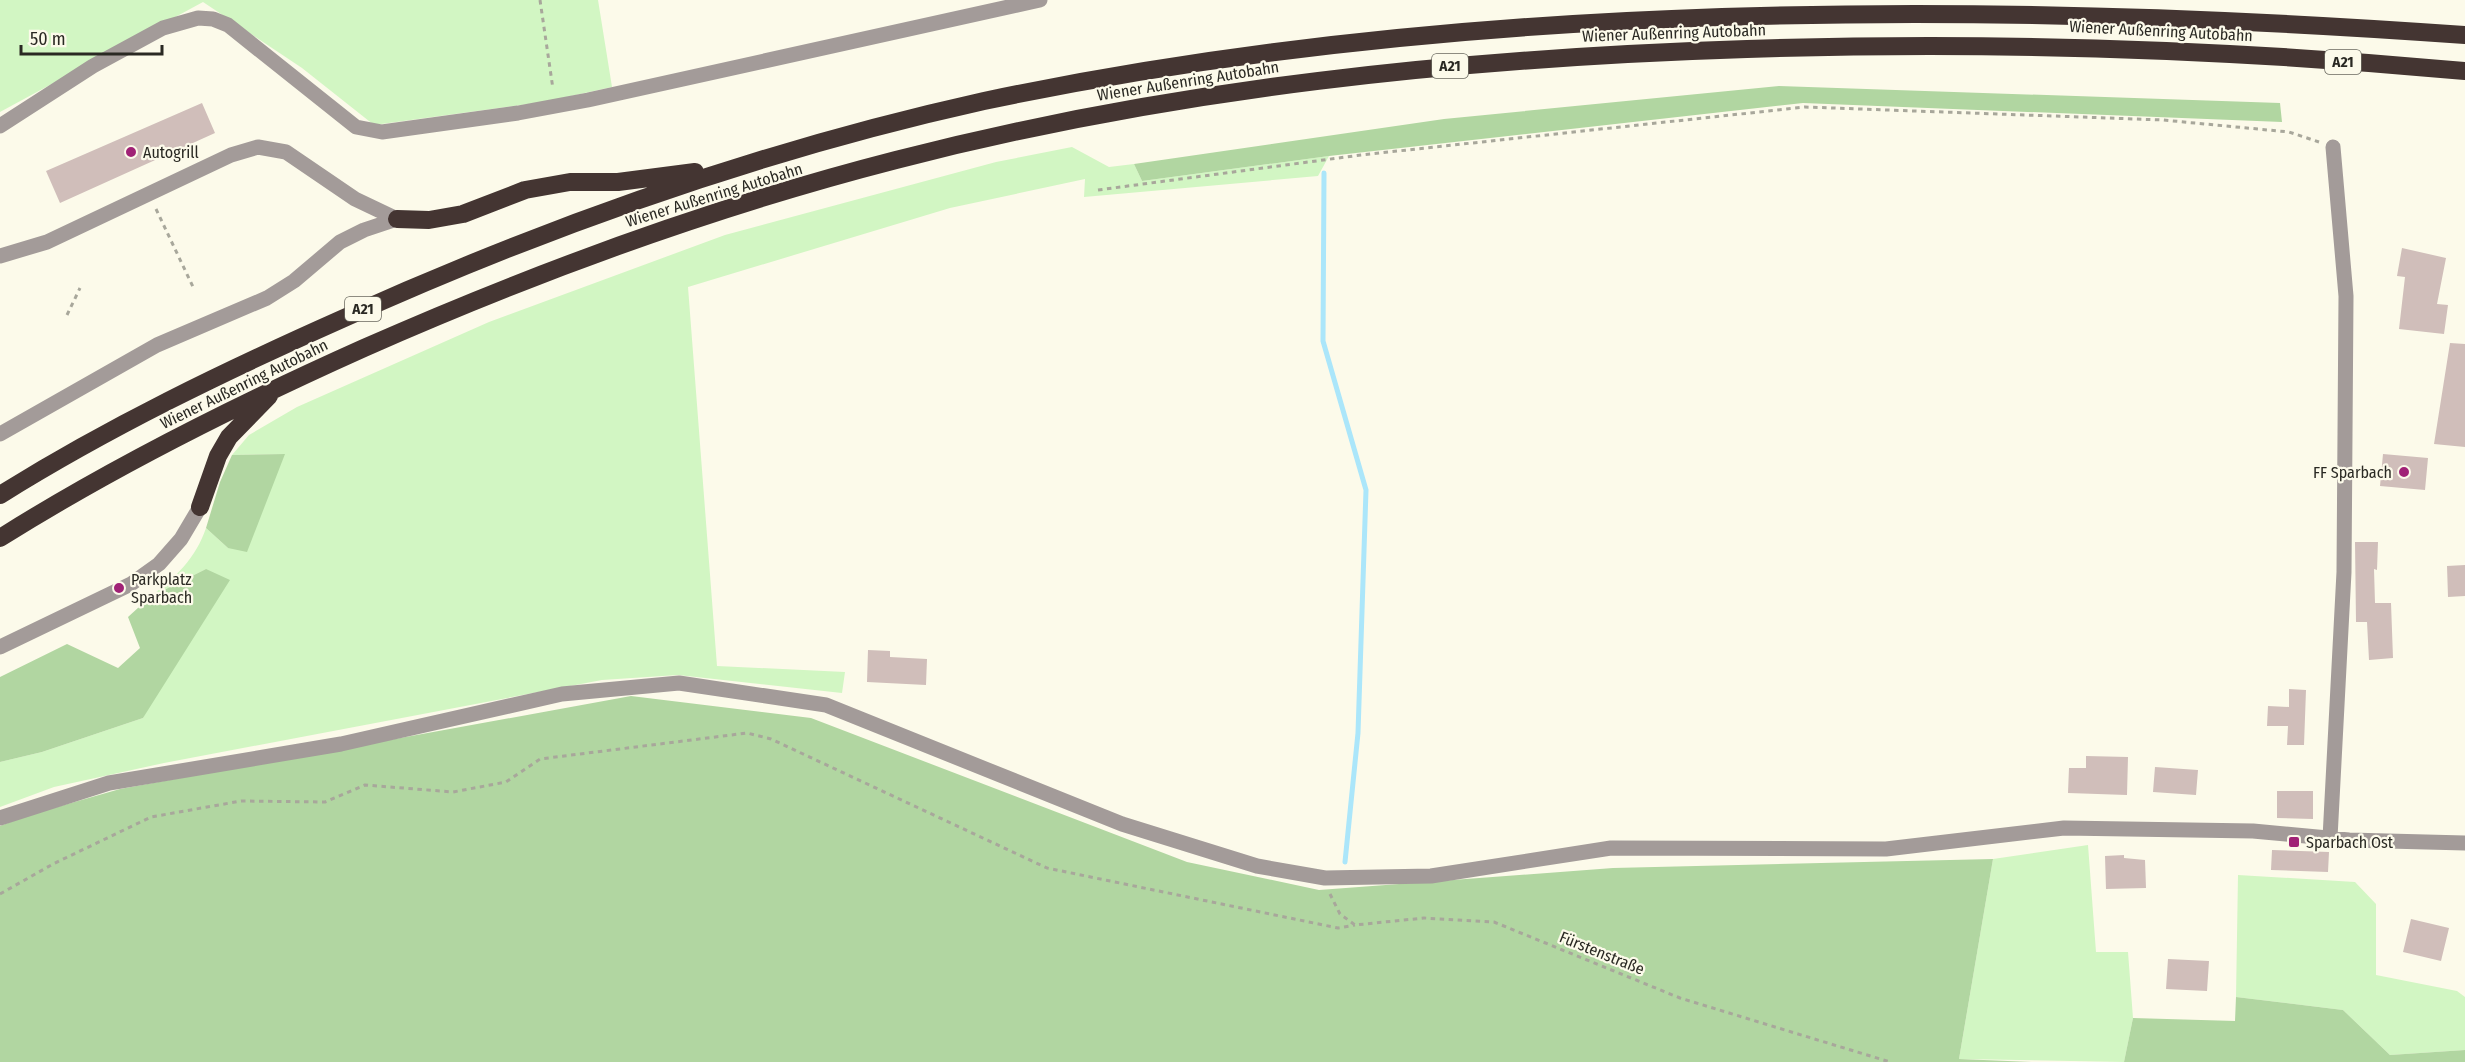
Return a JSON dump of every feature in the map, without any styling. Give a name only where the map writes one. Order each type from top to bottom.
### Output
[{"type":"highway","name":"Wiener Außenring Autobahn","points":[[0,495],[222,373],[444,273],[629,202],[744,165],[982,101],[1133,72],[1353,39],[1521,23],[1736,13],[2087,10],[2376,27],[2465,35]]},
{"type":"highway","name":"Wiener Außenring Autobahn","points":[[0,538],[47,508],[211,419],[279,386],[457,307],[590,255],[694,219],[894,160],[1137,108],[1349,76],[1516,60],[1888,44],[2221,52],[2465,71]]},
{"type":"highway","points":[[397,219],[429,220],[463,214],[525,190],[570,182],[618,182],[744,165]]},
{"type":"highway","points":[[200,507],[218,456],[229,436],[279,386]]},
{"type":"street","points":[[0,126],[93,66],[163,28],[198,18],[213,19],[228,25],[343,118],[368,131],[382,132],[555,106],[1041,0]]},
{"type":"street","points":[[0,256],[47,242],[231,155],[258,147],[286,152],[355,199],[397,219]]},
{"type":"street","points":[[2330,838],[2344,572],[2346,296],[2333,147]]},
{"type":"street","points":[[0,434],[157,345],[267,298],[294,281],[340,242],[364,230],[397,219]]},
{"type":"street","points":[[0,646],[131,584],[159,564],[181,539],[200,507]]},
{"type":"street","points":[[0,818],[109,783],[341,744],[562,694],[680,683],[826,705],[1122,824],[1257,866],[1325,878],[1431,876],[1611,848],[1886,849],[2064,828],[2253,831],[2330,838],[2465,843]]},
{"type":"path","points":[[540,0],[555,106]]},
{"type":"path","points":[[1098,190],[1360,155],[1805,107],[2163,120],[2289,132],[2333,147]]},
{"type":"path","points":[[148,194],[194,289]]},
{"type":"path","points":[[67,315],[80,288]]},
{"type":"path","name":"Fürstenstraße","points":[[0,894],[53,864],[151,817],[241,801],[325,802],[364,785],[453,792],[506,782],[540,759],[747,733],[771,738],[1047,868],[1338,927],[1424,918],[1494,922],[1680,998],[1890,1062]]},
{"type":"path","points":[[1325,878],[1333,905],[1355,925]]},
{"type":"green space","points":[[0,0],[598,0],[612,87],[544,102],[374,125],[302,68],[203,2],[0,112]]},
{"type":"green space","points":[[1779,86],[2280,103],[2282,122],[1803,103],[1329,156],[1142,181],[1134,164],[1444,119]]},
{"type":"green space","points":[[1072,147],[1109,167],[1134,164],[1142,181],[1329,156],[1318,176],[1084,197],[1085,179],[950,208],[688,287],[717,666],[845,672],[842,693],[678,675],[602,680],[164,763],[54,787],[0,807],[0,762],[42,752],[143,718],[206,569],[150,597],[184,567],[197,549],[206,528],[228,548],[284,454],[232,455],[249,435],[297,407],[489,322],[725,235],[996,162]]},
{"type":"green space","points":[[285,454],[247,552],[228,548],[206,528],[220,482],[232,455]]},
{"type":"green space","points":[[206,569],[230,580],[143,718],[42,752],[0,762],[0,677],[67,644],[118,668],[140,648],[128,617],[150,597]]},
{"type":"green space","points":[[631,696],[811,718],[1187,862],[1319,890],[1613,868],[1993,859],[1959,1059],[2032,1062],[0,1062],[0,826],[29,815],[120,789]]},
{"type":"green space","points":[[2088,845],[2096,952],[2128,952],[2133,1018],[2124,1062],[1959,1059],[1993,859]]},
{"type":"green space","points":[[2238,875],[2355,882],[2376,904],[2376,975],[2457,991],[2465,997],[2465,1050],[2390,1055],[2343,1010],[2236,997]]},
{"type":"green space","points":[[2236,997],[2343,1010],[2390,1055],[2465,1050],[2465,1062],[2124,1062],[2133,1018],[2235,1021]]},
{"type":"building","name":"Autogrill","points":[[202,103],[215,133],[60,203],[46,171]]},
{"type":"building","points":[[2402,248],[2446,258],[2437,304],[2448,305],[2444,334],[2399,329],[2405,277],[2397,276]]},
{"type":"building","points":[[2450,343],[2465,344],[2465,447],[2434,444]]},
{"type":"building","name":"FF Sparbach","points":[[2383,454],[2428,458],[2425,490],[2380,486]]},
{"type":"building","points":[[2355,542],[2378,542],[2377,570],[2374,569],[2375,603],[2391,603],[2393,658],[2369,660],[2367,622],[2356,622]]},
{"type":"building","points":[[2465,565],[2465,596],[2448,597],[2447,566]]},
{"type":"building","points":[[868,650],[890,651],[890,657],[927,659],[926,685],[867,682]]},
{"type":"building","points":[[2289,689],[2306,690],[2304,745],[2287,745],[2288,726],[2267,726],[2268,706],[2289,707]]},
{"type":"building","points":[[2086,756],[2128,757],[2127,795],[2068,793],[2069,768],[2086,768]]},
{"type":"building","points":[[2155,767],[2198,770],[2196,795],[2153,792]]},
{"type":"building","points":[[2277,791],[2313,791],[2313,819],[2277,818]]},
{"type":"building","points":[[2272,850],[2329,852],[2328,872],[2271,870]]},
{"type":"building","points":[[2124,855],[2124,858],[2145,860],[2146,888],[2106,889],[2105,856]]},
{"type":"building","points":[[2411,919],[2449,928],[2441,961],[2403,952]]},
{"type":"building","points":[[2168,959],[2209,961],[2207,991],[2166,989]]},
{"type":"waterway","points":[[1324,173],[1323,341],[1366,490],[1358,733],[1345,862]]},
{"type":"place","name":"Autogrill","points":[[131,152]]},
{"type":"place","name":"FF Sparbach","points":[[2404,472]]},
{"type":"place","name":"Parkplatz Sparbach","points":[[119,588]]},
{"type":"place","name":"Sparbach Ost","points":[[2294,842]]}]
